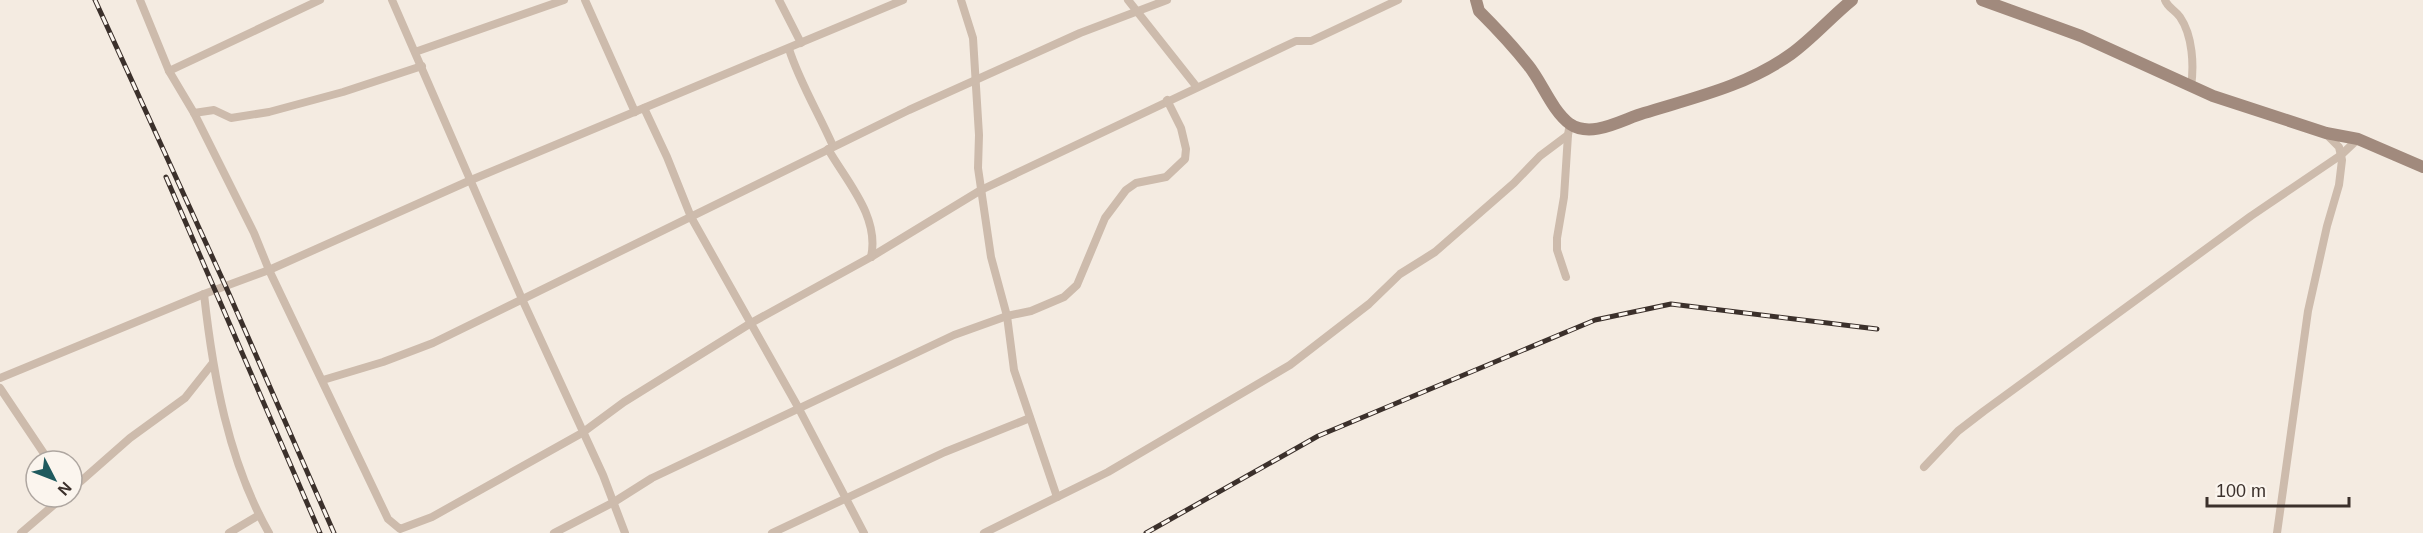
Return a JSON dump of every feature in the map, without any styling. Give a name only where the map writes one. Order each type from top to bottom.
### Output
[{"type":"street","points":[[140,0],[169,71],[194,113],[254,233],[268,270],[388,519],[397,528],[408,527],[432,517],[582,433],[624,402],[751,323],[871,257],[981,190],[1197,86],[1296,41],[1311,41],[1398,0]]},
{"type":"street","points":[[169,71],[320,0]]},
{"type":"street","points":[[392,0],[522,299],[614,502],[625,533]]},
{"type":"street","points":[[416,52],[564,0]]},
{"type":"street","points":[[585,0],[635,112]]},
{"type":"street","points":[[779,0],[801,43]]},
{"type":"street","points":[[0,378],[268,270],[471,180],[903,0]]},
{"type":"street","points":[[961,0],[973,38],[981,190],[991,256],[1007,316],[1014,370],[1057,497]]},
{"type":"street","points":[[1128,0],[1136,13],[1197,86]]},
{"type":"street","points":[[322,380],[383,363],[423,347],[830,148],[1080,33],[1167,0]]},
{"type":"street","points":[[1476,0],[1479,11],[1529,65],[1569,129],[1564,197],[1557,244],[1566,277]]},
{"type":"street","points":[[984,533],[1163,441],[1290,365],[1369,304],[1400,274],[1435,252],[1514,183],[1569,129],[1612,125],[1643,113],[1716,93],[1760,73],[1790,54],[1826,26],[1850,0]]},
{"type":"street","points":[[1982,0],[2081,36],[2192,87],[2326,134],[2358,139],[2423,167]]},
{"type":"street","points":[[2165,0],[2167,6],[2180,17],[2188,39],[2194,64],[2192,87]]},
{"type":"street","points":[[789,48],[795,69],[813,99],[830,148],[870,219],[874,236],[871,257]]},
{"type":"street","points":[[194,113],[214,110],[231,118],[269,112],[343,92],[422,66]]},
{"type":"street","points":[[554,533],[614,502],[652,478],[798,407],[906,360],[954,335],[1007,316],[1031,311],[1071,291],[1077,285],[1109,211],[1126,190],[1136,183],[1166,177],[1185,159],[1186,149],[1181,128],[1167,100]]},
{"type":"street","points":[[644,108],[691,217],[798,407],[864,533]]},
{"type":"street","points":[[2277,533],[2308,311],[2327,226],[2339,185],[2341,155],[2339,147],[2326,134]]},
{"type":"street","points":[[1924,467],[1958,431],[1984,411],[2235,228],[2341,155],[2358,139]]},
{"type":"street","points":[[204,294],[212,364],[231,440],[259,515],[269,533]]},
{"type":"street","points":[[84,478],[130,438],[185,398],[212,364]]},
{"type":"street","points":[[0,388],[41,449]]},
{"type":"street","points":[[772,533],[945,452],[1030,418]]},
{"type":"street","points":[[21,533],[49,509]]},
{"type":"street","points":[[229,533],[259,515]]},
{"type":"railway","points":[[95,0],[226,287],[334,533]]},
{"type":"railway","points":[[166,177],[320,533]]},
{"type":"railway","points":[[1146,533],[1318,436],[1595,320],[1671,304],[1877,329]]}]
